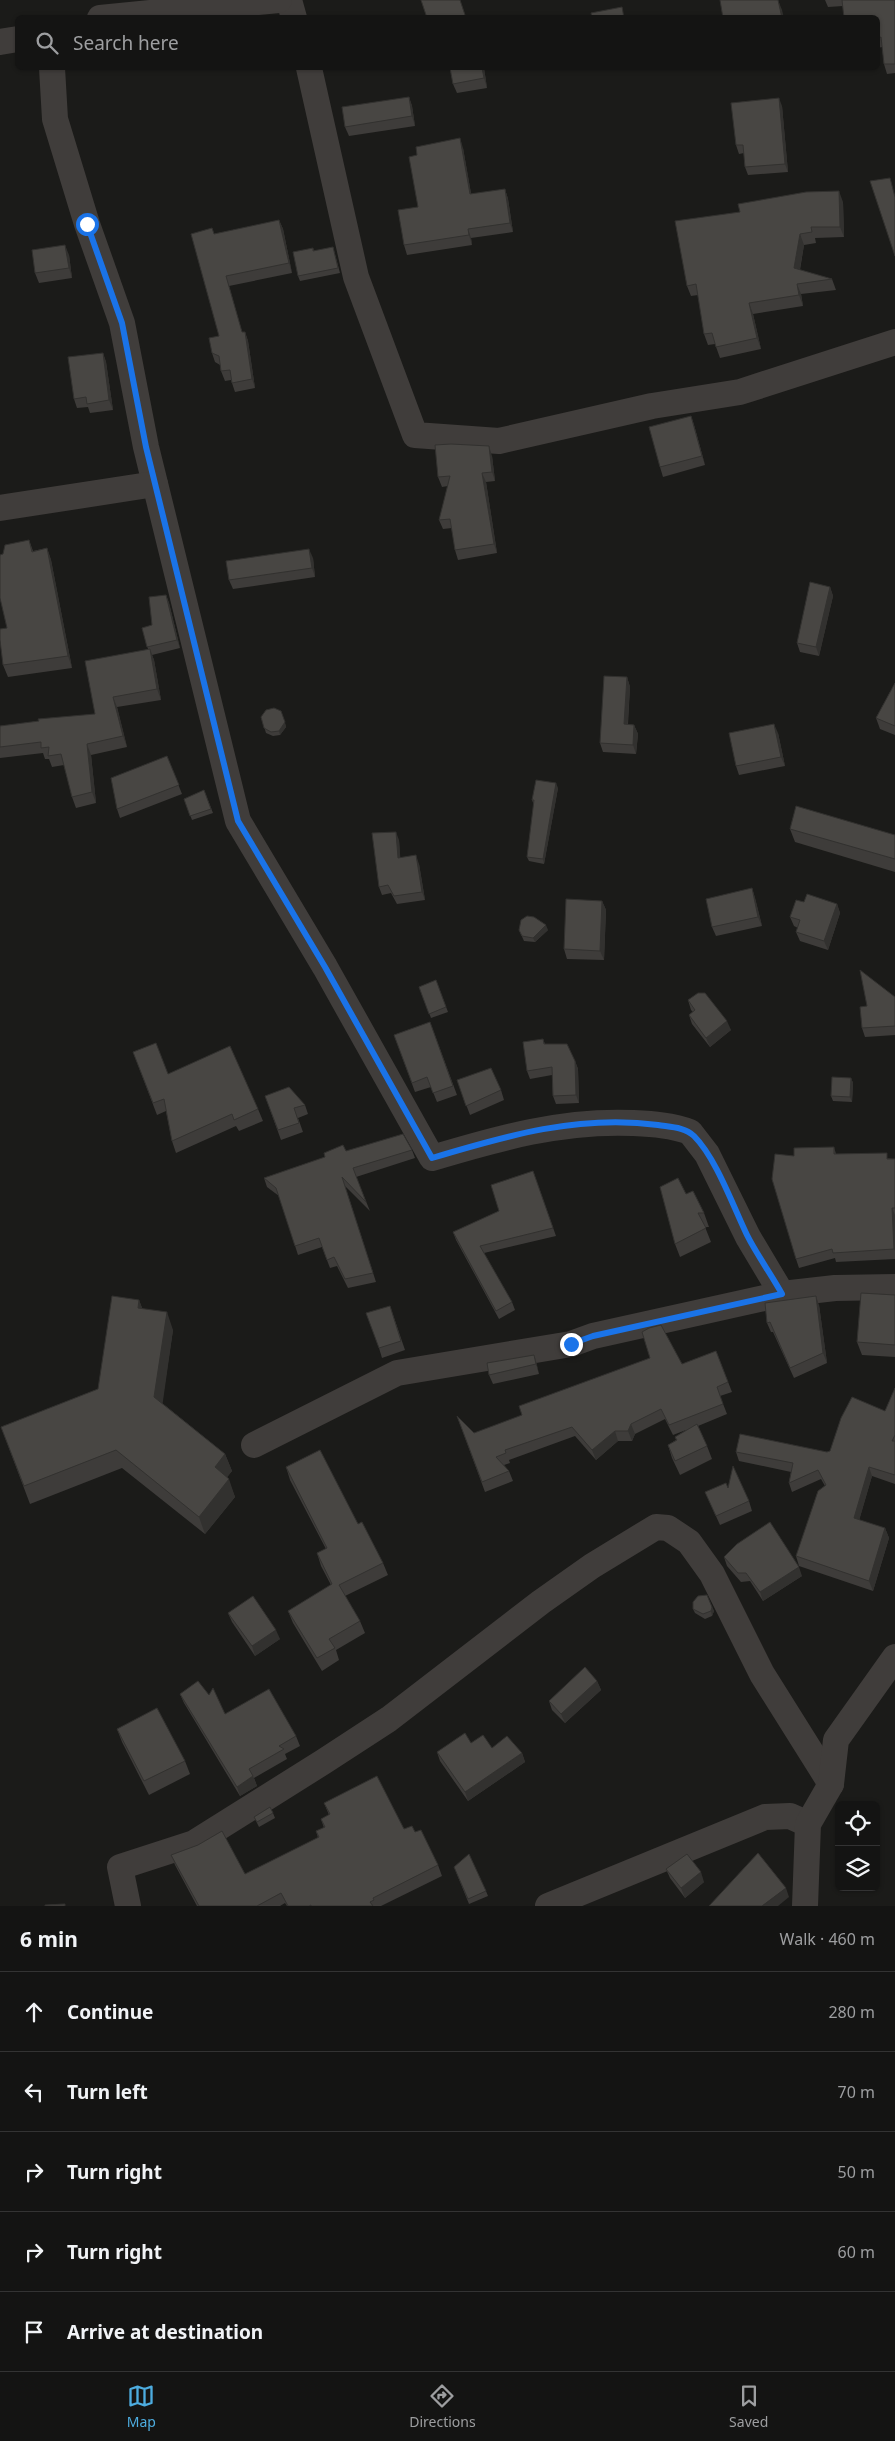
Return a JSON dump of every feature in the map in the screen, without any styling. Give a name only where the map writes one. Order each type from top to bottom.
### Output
[{"type":"street","points":[[130,15],[280,0]]},
{"type":"street","points":[[289,0],[293,15]]},
{"type":"street","points":[[0,42],[15,40]]},
{"type":"street","points":[[52,70],[55,119],[87,224],[122,323],[155,484],[238,821],[325,967],[432,1158],[516,1134],[572,1124],[649,1124],[684,1130],[694,1136],[707,1154],[748,1237],[782,1294]]},
{"type":"street","points":[[308,70],[356,276],[415,435],[499,441],[652,406],[740,392],[895,342]]},
{"type":"street","points":[[0,508],[155,484]]},
{"type":"street","points":[[254,1445],[397,1373],[571,1344],[593,1336],[782,1294],[835,1288],[895,1287]]},
{"type":"street","points":[[128,1906],[120,1867],[194,1842],[323,1762],[389,1719],[548,1597],[606,1556],[656,1527],[668,1528],[689,1542],[712,1574],[762,1674],[831,1784]]},
{"type":"street","points":[[804,1906],[808,1824],[831,1784],[836,1740],[895,1657]]},
{"type":"street","points":[[548,1906],[722,1833],[765,1817],[790,1816],[808,1824]]},
{"type":"building","points":[[421,0],[460,0],[465,15],[426,15]]},
{"type":"building","points":[[720,0],[778,0],[781,15],[722,15]]},
{"type":"building","points":[[842,0],[895,0],[895,64],[884,64],[880,37],[880,15],[844,15]]},
{"type":"building","points":[[622,7],[623,15],[591,15],[591,13]]},
{"type":"building","points":[[450,70],[482,70],[484,78],[453,84]]},
{"type":"building","points":[[409,97],[412,116],[345,127],[342,107]]},
{"type":"building","points":[[779,98],[785,164],[745,167],[743,145],[736,145],[731,103]]},
{"type":"building","points":[[460,138],[470,194],[505,189],[510,223],[468,229],[469,235],[404,245],[398,210],[418,207],[409,157],[417,155],[416,147]]},
{"type":"building","points":[[890,178],[895,197],[895,256],[870,181]]},
{"type":"building","points":[[839,191],[840,227],[811,227],[812,232],[800,234],[794,268],[832,279],[797,284],[799,295],[749,303],[757,338],[716,347],[712,333],[704,334],[696,284],[687,286],[675,221],[740,212],[738,204],[806,192]]},
{"type":"building","points":[[279,220],[289,263],[226,276],[242,332],[245,332],[252,379],[232,383],[230,370],[221,371],[219,356],[212,353],[209,338],[219,336],[191,234],[212,228],[214,234]]},
{"type":"building","points":[[65,245],[69,268],[35,273],[32,250]]},
{"type":"building","points":[[333,247],[338,268],[298,276],[293,252]]},
{"type":"building","points":[[103,353],[109,400],[87,404],[86,397],[74,399],[68,357]]},
{"type":"building","points":[[691,416],[702,456],[660,467],[649,427]]},
{"type":"building","points":[[435,445],[489,446],[492,472],[482,473],[494,544],[455,550],[450,519],[439,520],[450,476],[438,477]]},
{"type":"building","points":[[29,540],[32,552],[47,548],[68,656],[3,665],[0,629],[7,628],[0,598],[0,555],[3,554],[5,545]]},
{"type":"building","points":[[309,549],[312,568],[229,580],[226,561]]},
{"type":"building","points":[[810,582],[830,587],[816,647],[797,643]]},
{"type":"building","points":[[166,595],[177,640],[147,647],[142,628],[152,625],[149,597]]},
{"type":"building","points":[[150,649],[157,689],[113,697],[123,736],[87,744],[92,792],[72,797],[61,754],[48,756],[49,747],[41,748],[41,742],[0,747],[0,726],[39,721],[38,719],[95,714],[85,661]]},
{"type":"building","points":[[604,676],[627,677],[624,724],[634,725],[633,745],[600,743]]},
{"type":"building","points":[[895,683],[895,726],[876,718]]},
{"type":"building","points":[[274,708],[281,711],[285,722],[279,731],[271,732],[264,728],[261,717],[266,710]]},
{"type":"building","points":[[774,724],[781,757],[736,766],[729,733]]},
{"type":"building","points":[[167,756],[179,785],[117,809],[111,778]]},
{"type":"building","points":[[536,780],[556,783],[543,859],[527,857],[534,800],[532,800]]},
{"type":"building","points":[[204,790],[211,809],[190,816],[184,799]]},
{"type":"building","points":[[796,806],[895,835],[895,859],[790,829]]},
{"type":"building","points":[[396,832],[398,858],[416,855],[422,892],[394,896],[388,885],[379,887],[372,833]]},
{"type":"building","points":[[752,888],[758,917],[712,927],[706,899]]},
{"type":"building","points":[[807,894],[837,904],[824,941],[796,932],[800,920],[790,917],[796,900],[804,902]]},
{"type":"building","points":[[566,899],[602,901],[600,951],[564,949]]},
{"type":"building","points":[[527,916],[534,917],[546,925],[533,938],[522,936],[519,930],[521,920]]},
{"type":"building","points":[[860,970],[895,997],[895,1026],[862,1028],[860,1007],[867,1006]]},
{"type":"building","points":[[436,980],[446,1007],[429,1014],[419,987]]},
{"type":"building","points":[[698,993],[705,993],[727,1021],[706,1038],[689,1015],[695,1010],[688,1000]]},
{"type":"building","points":[[430,1022],[453,1086],[433,1093],[427,1077],[412,1083],[394,1035]]},
{"type":"building","points":[[543,1039],[544,1044],[567,1044],[575,1061],[576,1095],[553,1096],[552,1067],[527,1071],[523,1042]]},
{"type":"building","points":[[156,1043],[168,1074],[230,1046],[258,1109],[234,1120],[232,1114],[172,1141],[164,1099],[153,1103],[133,1052]]},
{"type":"building","points":[[491,1068],[501,1090],[466,1106],[457,1080]]},
{"type":"building","points":[[832,1077],[851,1078],[850,1097],[831,1096]]},
{"type":"building","points":[[289,1087],[305,1105],[294,1108],[299,1123],[278,1130],[265,1096]]},
{"type":"building","points":[[403,1134],[412,1150],[353,1168],[366,1202],[342,1177],[373,1273],[345,1279],[334,1257],[327,1260],[319,1238],[295,1246],[276,1188],[264,1178],[325,1157],[324,1153],[343,1145],[346,1151]]},
{"type":"building","points":[[834,1147],[834,1154],[887,1153],[887,1159],[895,1159],[895,1208],[892,1208],[894,1249],[833,1253],[832,1249],[796,1259],[772,1179],[775,1154],[794,1156],[794,1148]]},
{"type":"building","points":[[533,1171],[553,1228],[480,1246],[512,1302],[496,1311],[453,1232],[499,1211],[491,1185]]},
{"type":"building","points":[[678,1178],[686,1194],[693,1191],[704,1213],[698,1213],[706,1228],[675,1244],[660,1187]]},
{"type":"building","points":[[861,1293],[895,1295],[895,1345],[857,1342]]},
{"type":"building","points":[[112,1296],[139,1300],[138,1308],[167,1312],[154,1397],[225,1454],[215,1467],[229,1479],[199,1517],[116,1450],[24,1486],[1,1427],[98,1389]]},
{"type":"building","points":[[816,1296],[823,1353],[790,1368],[770,1322],[767,1323],[765,1303]]},
{"type":"building","points":[[390,1306],[401,1341],[379,1348],[366,1313]]},
{"type":"building","points":[[661,1325],[682,1364],[716,1351],[728,1382],[717,1387],[723,1404],[669,1425],[661,1409],[631,1424],[628,1431],[615,1431],[592,1450],[572,1427],[505,1450],[506,1453],[496,1457],[509,1471],[482,1482],[457,1416],[474,1433],[522,1415],[519,1406],[650,1358],[642,1332]]},
{"type":"building","points":[[534,1355],[536,1364],[489,1375],[487,1363]]},
{"type":"building","points":[[895,1388],[895,1435],[892,1441],[895,1441],[895,1475],[869,1467],[854,1518],[885,1528],[869,1581],[796,1556],[818,1491],[826,1485],[818,1470],[789,1483],[793,1463],[736,1452],[740,1434],[827,1452],[830,1451],[841,1418],[852,1397],[885,1411]]},
{"type":"building","points":[[697,1424],[707,1446],[675,1461],[668,1445],[677,1440],[675,1437]]},
{"type":"building","points":[[320,1450],[358,1524],[362,1522],[383,1563],[339,1585],[360,1621],[329,1639],[335,1648],[317,1658],[288,1611],[332,1584],[317,1553],[327,1548],[286,1467]]},
{"type":"building","points":[[733,1466],[749,1501],[716,1516],[705,1492],[726,1483],[728,1488]]},
{"type":"building","points":[[770,1522],[799,1567],[760,1592],[746,1573],[738,1573],[724,1557],[737,1544]]},
{"type":"building","points":[[707,1595],[712,1607],[711,1611],[703,1614],[693,1609],[693,1602],[698,1596]]},
{"type":"building","points":[[253,1596],[276,1630],[252,1646],[228,1613]]},
{"type":"building","points":[[585,1667],[597,1681],[561,1714],[549,1701]]},
{"type":"building","points":[[198,1681],[209,1695],[213,1688],[225,1714],[269,1689],[296,1736],[279,1746],[284,1749],[249,1769],[253,1776],[237,1787],[180,1694]]},
{"type":"building","points":[[157,1708],[185,1761],[144,1781],[117,1729]]},
{"type":"building","points":[[465,1733],[471,1743],[483,1735],[492,1748],[507,1736],[522,1753],[465,1792],[437,1752]]},
{"type":"building","points":[[377,1776],[404,1829],[412,1826],[415,1832],[421,1830],[438,1865],[373,1898],[374,1900],[370,1902],[373,1906],[288,1906],[281,1893],[257,1906],[199,1906],[171,1855],[198,1845],[222,1831],[245,1874],[319,1837],[316,1831],[325,1827],[321,1819],[330,1814],[324,1803]]},
{"type":"building","points":[[270,1807],[273,1813],[257,1822],[254,1817]]},
{"type":"building","points":[[758,1853],[786,1888],[762,1906],[709,1906]]},
{"type":"building","points":[[469,1854],[486,1891],[468,1899],[454,1867]]},
{"type":"building","points":[[687,1854],[701,1872],[681,1888],[666,1869]]},
{"type":"building","points":[[65,1904],[65,1906],[45,1906],[45,1905]]},
{"type":"route","points":[[87,224],[122,323],[146,447],[238,821],[325,967],[432,1158],[516,1134],[572,1124],[611,1122],[649,1124],[675,1127],[690,1132],[707,1154],[733,1203],[748,1237],[782,1294],[593,1336],[571,1344]]}]
